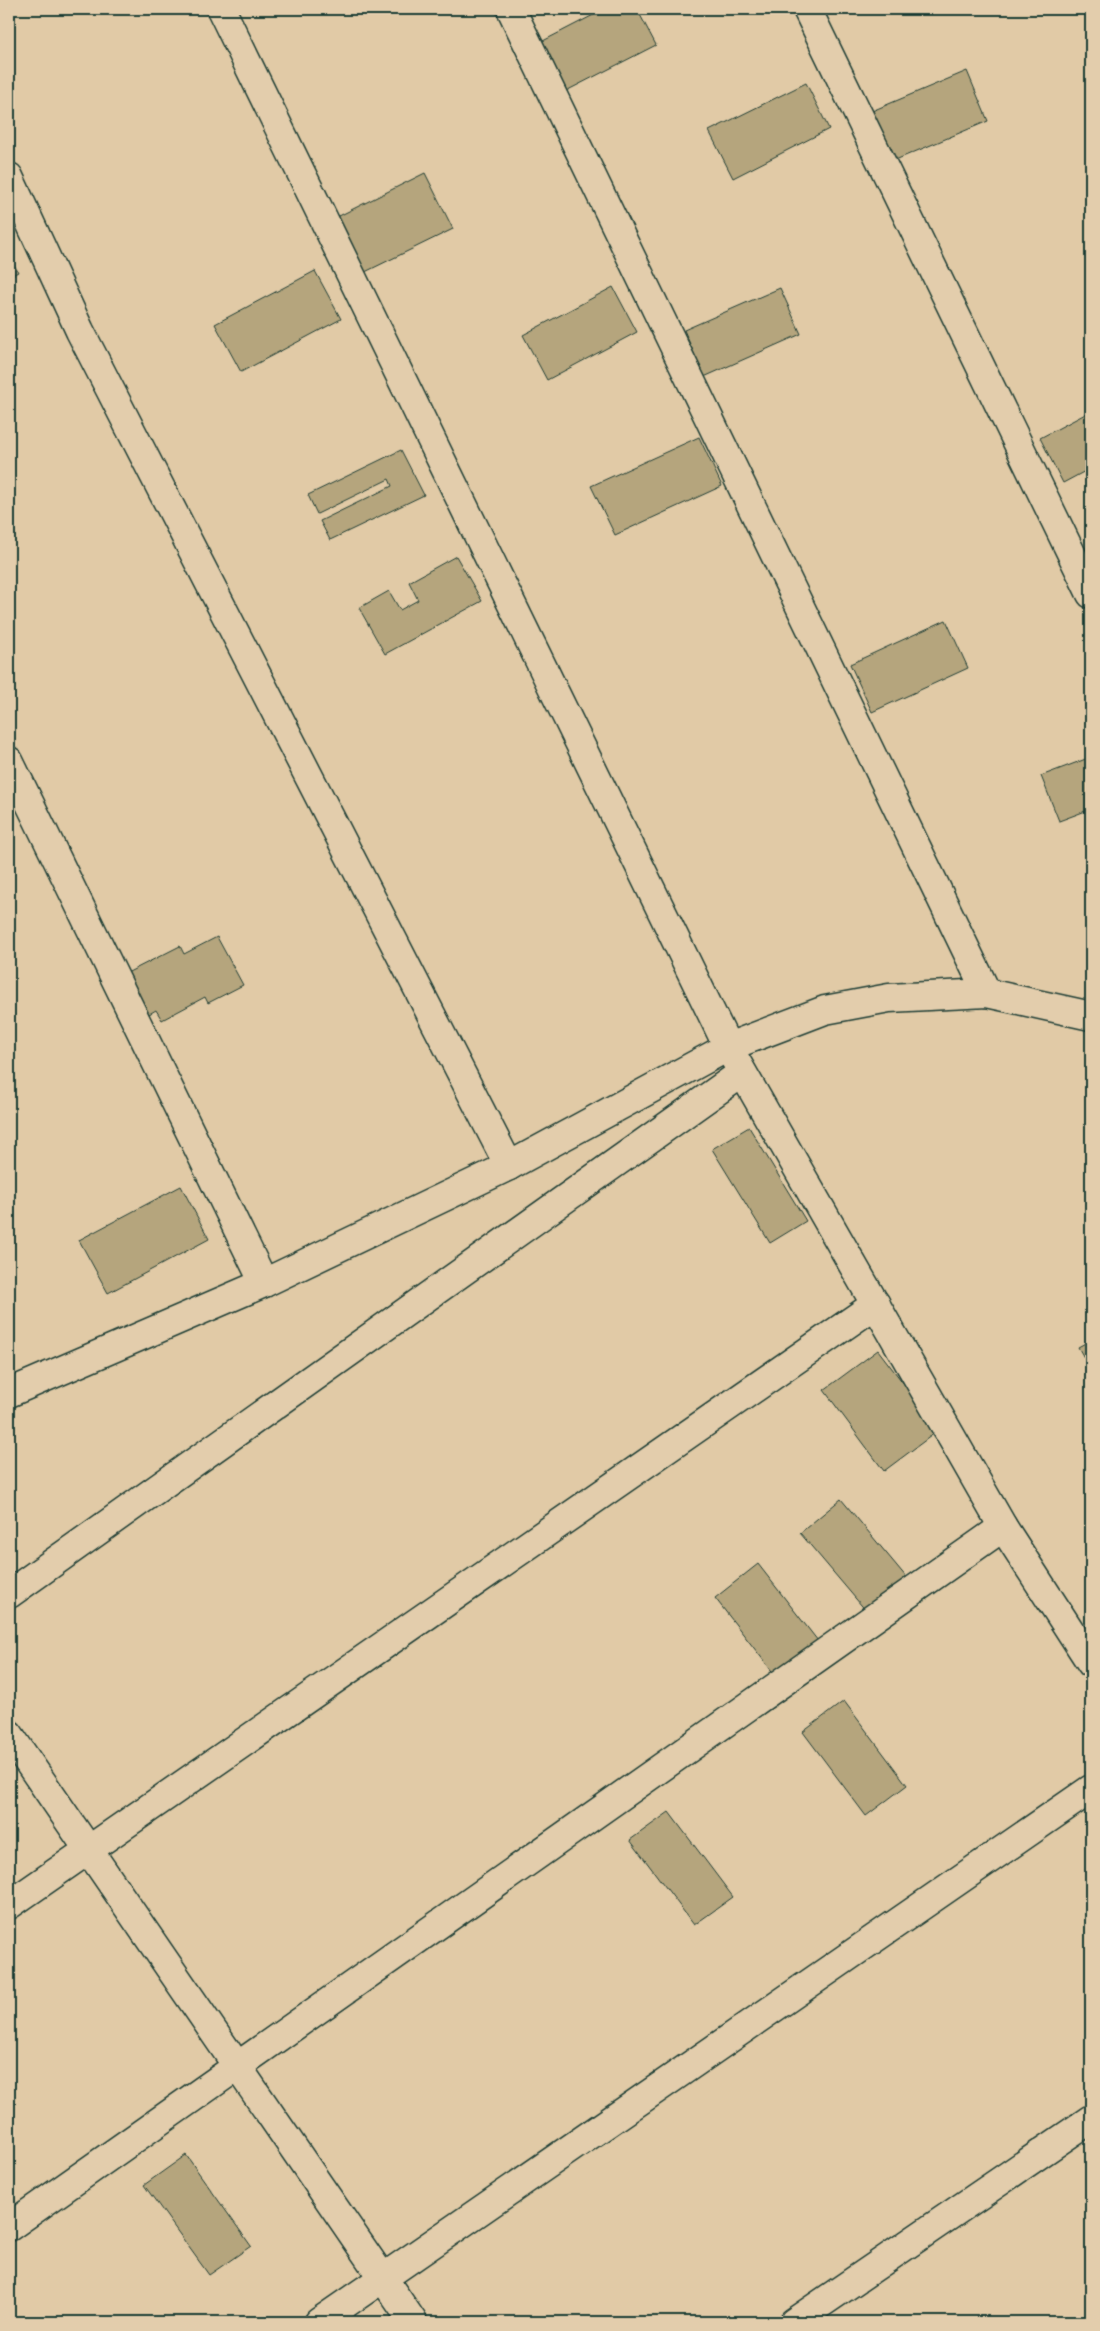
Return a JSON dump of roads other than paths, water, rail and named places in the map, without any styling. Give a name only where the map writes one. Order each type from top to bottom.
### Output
[{"type":"street","points":[[221,9],[728,1047],[1003,1527],[1091,1663]]},
{"type":"street","points":[[511,9],[987,993]]},
{"type":"street","points":[[808,9],[1091,594]]},
{"type":"street","points":[[9,177],[80,331],[509,1166]]},
{"type":"street","points":[[9,761],[264,1283]]},
{"type":"street","points":[[12,1384],[264,1283],[509,1166],[728,1047],[825,1010],[889,998],[987,993],[1091,1016]]},
{"type":"street","points":[[9,1594],[742,1073]]},
{"type":"street","points":[[9,1905],[88,1848],[876,1304]]},
{"type":"street","points":[[9,2227],[1003,1527]]},
{"type":"street","points":[[9,1734],[413,2322]]},
{"type":"street","points":[[319,2322],[1091,1789]]},
{"type":"street","points":[[794,2322],[1091,2119]]}]
